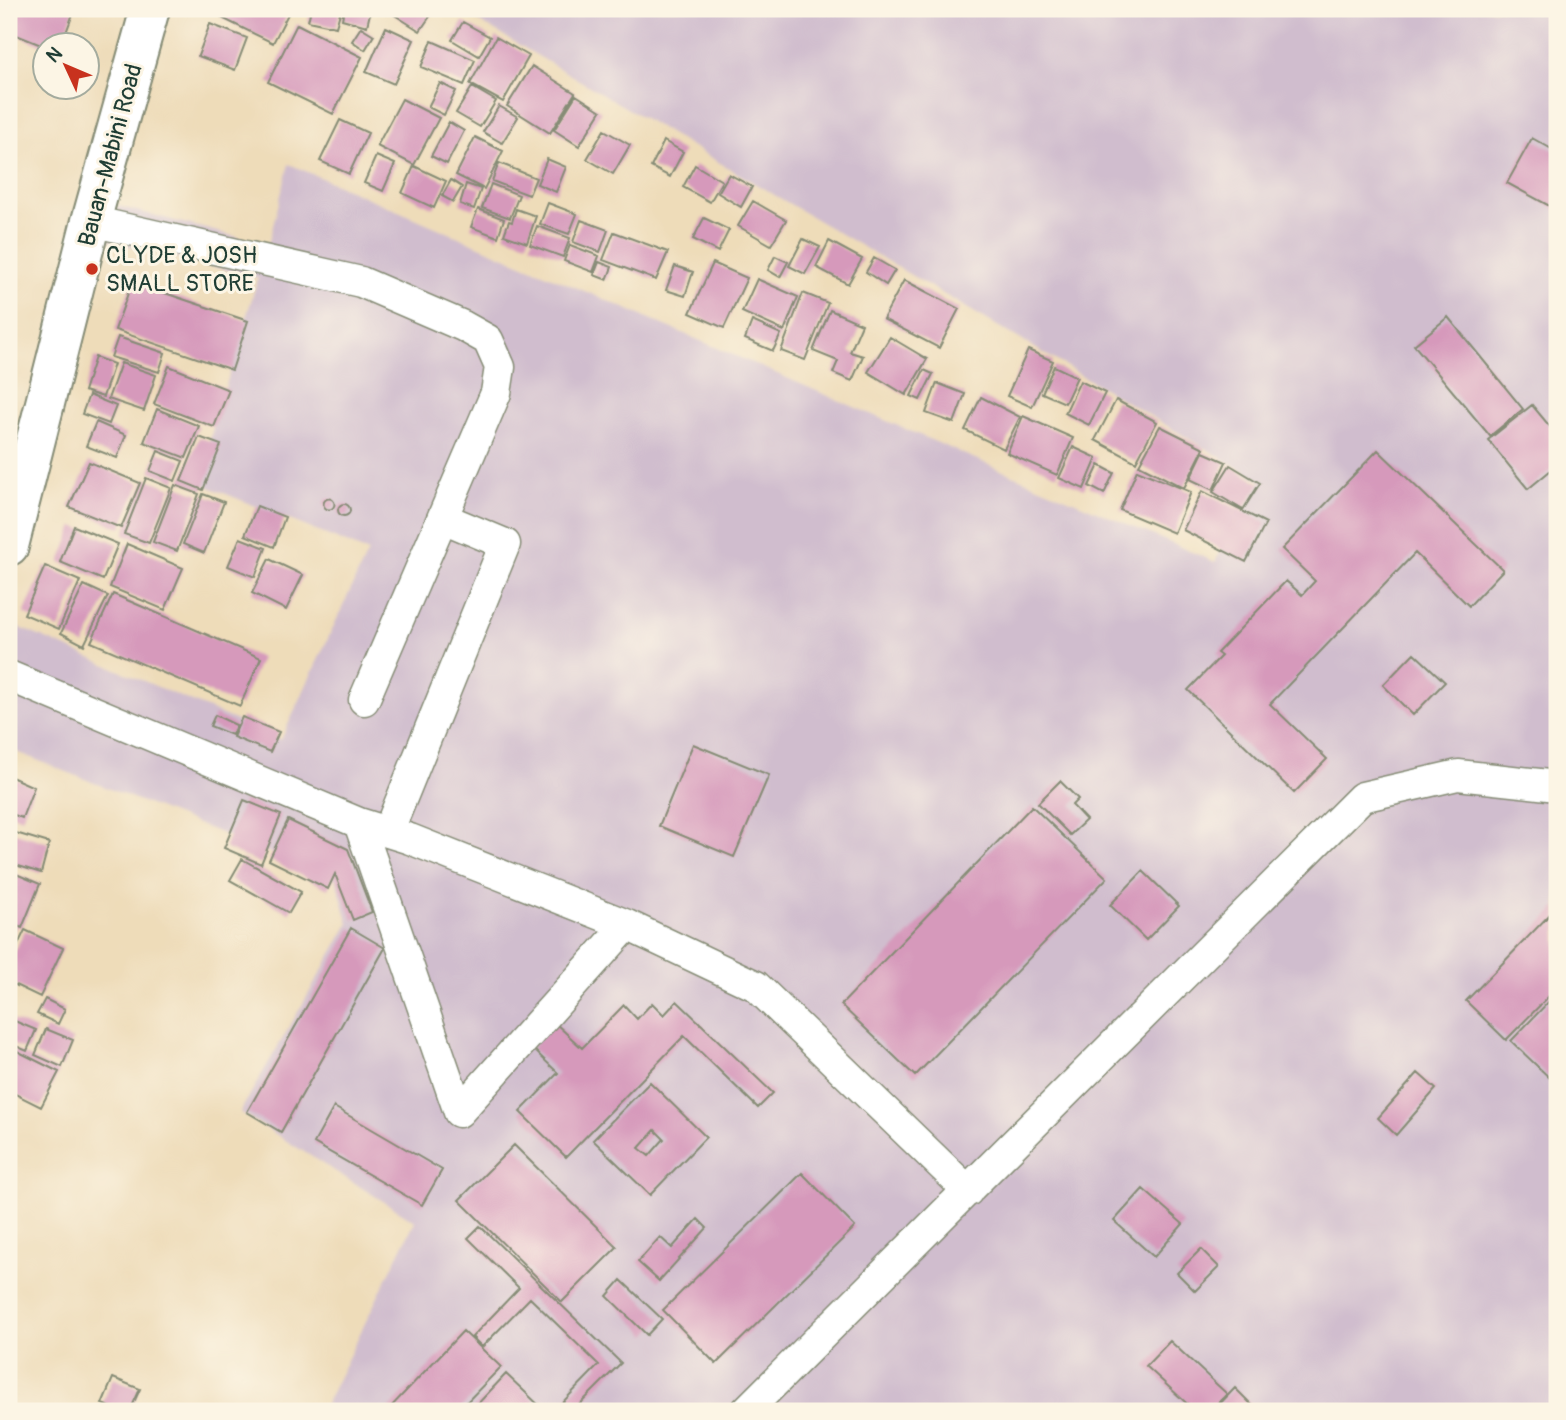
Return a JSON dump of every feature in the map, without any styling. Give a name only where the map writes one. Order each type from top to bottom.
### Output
[{"type":"main road","name":"Bauan-Mabini Road","points":[[9,546],[90,221],[150,9]]},
{"type":"lane","points":[[90,221],[361,282],[463,326],[488,340],[500,367],[496,393],[364,700]]},
{"type":"lane","points":[[388,832],[505,544],[443,518]]},
{"type":"lane","points":[[9,676],[359,823],[410,839],[626,925],[756,986],[968,1191]]},
{"type":"lane","points":[[746,1411],[1362,797],[1458,775],[1557,786]]},
{"type":"lane","points":[[359,823],[459,1112],[626,925]]},
{"type":"shaded area","points":[[458,9],[1557,9],[1557,1411],[322,1411],[415,1221],[240,1112],[349,924],[336,879],[9,749],[9,623],[281,740],[368,552],[197,482],[258,278],[97,238],[106,203],[268,245],[289,164],[1215,562],[1261,481]]},
{"type":"building","points":[[14,9],[74,11],[66,32],[32,32],[32,41],[9,32],[9,22]]},
{"type":"building","points":[[226,9],[278,9],[288,14],[273,43],[222,18]]},
{"type":"building","points":[[311,9],[341,9],[336,27],[308,21]]},
{"type":"building","points":[[344,9],[371,9],[367,26],[342,19]]},
{"type":"building","points":[[396,9],[435,9],[420,31],[393,14]]},
{"type":"building","points":[[463,22],[490,37],[479,56],[452,40]]},
{"type":"building","points":[[210,24],[247,38],[235,70],[198,56]]},
{"type":"building","points":[[297,24],[362,57],[333,114],[268,82]]},
{"type":"building","points":[[361,27],[374,35],[365,50],[352,41]]},
{"type":"building","points":[[386,27],[414,40],[394,84],[366,72]]},
{"type":"building","points":[[496,37],[529,56],[503,102],[470,84]]},
{"type":"building","points":[[432,41],[475,60],[464,85],[421,67]]},
{"type":"building","points":[[532,66],[575,93],[550,133],[507,106]]},
{"type":"building","points":[[440,83],[456,91],[444,115],[428,107]]},
{"type":"building","points":[[472,87],[496,101],[480,127],[456,113]]},
{"type":"building","points":[[576,95],[601,111],[579,146],[554,130]]},
{"type":"building","points":[[402,99],[439,118],[414,165],[377,146]]},
{"type":"building","points":[[499,106],[518,117],[502,143],[483,132]]},
{"type":"building","points":[[340,120],[368,133],[349,174],[320,161]]},
{"type":"building","points":[[449,122],[464,131],[447,164],[431,156]]},
{"type":"building","points":[[604,130],[630,145],[613,174],[587,159]]},
{"type":"building","points":[[475,137],[503,151],[484,189],[456,175]]},
{"type":"building","points":[[1532,138],[1557,152],[1557,210],[1507,183]]},
{"type":"building","points":[[664,141],[683,152],[670,177],[651,167]]},
{"type":"building","points":[[376,156],[395,164],[383,191],[364,183]]},
{"type":"building","points":[[547,159],[566,167],[556,192],[537,184]]},
{"type":"building","points":[[499,163],[536,178],[529,195],[492,181]]},
{"type":"building","points":[[695,165],[722,181],[710,202],[683,187]]},
{"type":"building","points":[[414,166],[446,181],[434,208],[402,193]]},
{"type":"building","points":[[729,174],[752,187],[741,207],[718,193]]},
{"type":"building","points":[[451,180],[462,187],[453,202],[442,196]]},
{"type":"building","points":[[466,184],[481,189],[474,209],[460,204]]},
{"type":"building","points":[[491,184],[519,195],[510,218],[482,208]]},
{"type":"building","points":[[753,201],[786,220],[771,245],[738,226]]},
{"type":"building","points":[[548,203],[577,214],[569,234],[540,224]]},
{"type":"building","points":[[478,209],[504,219],[498,237],[471,227]]},
{"type":"building","points":[[516,209],[536,216],[527,243],[504,235]]},
{"type":"building","points":[[704,218],[729,230],[718,252],[693,239]]},
{"type":"building","points":[[581,220],[608,230],[600,252],[573,242]]},
{"type":"building","points":[[537,226],[570,238],[563,257],[530,245]]},
{"type":"building","points":[[614,232],[668,252],[656,280],[603,260]]},
{"type":"building","points":[[803,239],[820,247],[805,274],[789,266]]},
{"type":"building","points":[[829,241],[862,259],[848,284],[816,267]]},
{"type":"building","points":[[570,245],[599,256],[593,272],[564,261]]},
{"type":"building","points":[[775,256],[788,262],[780,277],[768,270]]},
{"type":"building","points":[[874,258],[895,270],[886,285],[866,272]]},
{"type":"building","points":[[599,262],[612,267],[607,280],[594,275]]},
{"type":"building","points":[[713,263],[747,278],[724,328],[690,313]]},
{"type":"building","points":[[675,266],[693,272],[685,296],[666,290]]},
{"type":"building","points":[[757,279],[798,297],[784,331],[742,312]]},
{"type":"building","points":[[904,280],[959,309],[939,348],[883,319]]},
{"type":"building","points":[[132,282],[248,321],[232,370],[115,330]]},
{"type":"building","points":[[803,293],[828,303],[805,360],[781,351]]},
{"type":"building","points":[[830,310],[862,324],[850,352],[863,356],[852,381],[833,373],[838,361],[813,351]]},
{"type":"building","points":[[1448,317],[1523,409],[1490,436],[1414,345]]},
{"type":"building","points":[[752,321],[781,334],[773,351],[745,339]]},
{"type":"building","points":[[118,337],[165,353],[159,372],[111,357]]},
{"type":"building","points":[[890,337],[927,359],[906,395],[868,372]]},
{"type":"building","points":[[1028,350],[1053,361],[1032,407],[1007,396]]},
{"type":"building","points":[[95,357],[114,364],[103,397],[84,391]]},
{"type":"building","points":[[121,363],[156,375],[144,411],[108,399]]},
{"type":"building","points":[[169,366],[229,390],[214,427],[154,404]]},
{"type":"building","points":[[1054,366],[1077,377],[1065,403],[1042,393]]},
{"type":"building","points":[[924,370],[933,374],[920,400],[911,396]]},
{"type":"building","points":[[1080,381],[1105,393],[1089,425],[1065,413]]},
{"type":"building","points":[[937,383],[965,394],[954,423],[926,413]]},
{"type":"building","points":[[89,395],[116,406],[109,424],[82,414]]},
{"type":"building","points":[[981,397],[1020,417],[1004,449],[965,430]]},
{"type":"building","points":[[1116,400],[1157,422],[1136,462],[1095,440]]},
{"type":"building","points":[[1532,405],[1557,435],[1557,465],[1528,489],[1488,440]]},
{"type":"building","points":[[157,409],[199,426],[186,458],[144,442]]},
{"type":"building","points":[[1023,416],[1073,438],[1057,475],[1007,453]]},
{"type":"building","points":[[96,422],[126,435],[117,458],[86,446]]},
{"type":"building","points":[[1160,426],[1204,448],[1184,488],[1139,465]]},
{"type":"building","points":[[199,437],[221,445],[203,490],[181,481]]},
{"type":"building","points":[[1073,447],[1097,458],[1084,489],[1059,478]]},
{"type":"building","points":[[1378,450],[1503,570],[1469,606],[1415,553],[1270,704],[1327,759],[1294,793],[1188,690],[1221,656],[1217,653],[1286,581],[1302,595],[1315,581],[1282,549]]},
{"type":"building","points":[[158,451],[183,461],[175,481],[150,471]]},
{"type":"building","points":[[1203,452],[1226,462],[1213,490],[1190,479]]},
{"type":"building","points":[[89,462],[140,483],[121,528],[69,507]]},
{"type":"building","points":[[1099,465],[1114,473],[1104,494],[1089,486]]},
{"type":"building","points":[[1230,465],[1260,483],[1243,510],[1213,492]]},
{"type":"building","points":[[1137,470],[1191,492],[1174,533],[1120,510]]},
{"type":"building","points":[[146,478],[171,488],[149,543],[124,534]]},
{"type":"building","points":[[175,485],[199,494],[177,551],[153,542]]},
{"type":"building","points":[[1202,491],[1266,523],[1246,562],[1183,530]]},
{"type":"building","points":[[203,494],[224,502],[204,553],[183,544]]},
{"type":"building","points":[[329,498],[335,504],[329,510],[323,504]]},
{"type":"building","points":[[339,505],[349,505],[349,515],[339,515]]},
{"type":"building","points":[[257,506],[285,517],[274,547],[245,535]]},
{"type":"building","points":[[74,526],[118,544],[103,580],[60,562]]},
{"type":"building","points":[[240,538],[266,548],[255,577],[228,566]]},
{"type":"building","points":[[127,544],[183,568],[165,610],[110,587]]},
{"type":"building","points":[[269,559],[303,575],[286,610],[252,593]]},
{"type":"building","points":[[45,566],[80,581],[59,629],[24,614]]},
{"type":"building","points":[[84,585],[108,596],[84,645],[61,633]]},
{"type":"building","points":[[113,594],[261,658],[240,706],[91,642]]},
{"type":"building","points":[[1414,653],[1445,682],[1413,715],[1383,685]]},
{"type":"building","points":[[215,715],[236,725],[232,735],[210,726]]},
{"type":"building","points":[[242,717],[279,732],[270,752],[233,737]]},
{"type":"building","points":[[693,744],[769,775],[734,857],[659,826]]},
{"type":"building","points":[[9,776],[34,787],[22,818],[9,813]]},
{"type":"building","points":[[1060,781],[1078,799],[1072,805],[1086,820],[1070,835],[1038,803]]},
{"type":"building","points":[[244,800],[281,815],[261,864],[224,848]]},
{"type":"building","points":[[1032,806],[1107,878],[915,1076],[841,1005]]},
{"type":"building","points":[[288,820],[348,849],[372,912],[353,920],[335,874],[328,889],[269,860]]},
{"type":"building","points":[[9,831],[49,843],[41,873],[9,863]]},
{"type":"building","points":[[242,859],[301,892],[289,913],[230,880]]},
{"type":"building","points":[[9,871],[40,884],[22,928],[9,923]]},
{"type":"building","points":[[1143,871],[1179,906],[1146,940],[1110,905]]},
{"type":"building","points":[[1557,907],[1557,988],[1506,1040],[1466,1001]]},
{"type":"building","points":[[9,924],[16,926],[9,945]]},
{"type":"building","points":[[351,928],[385,948],[281,1132],[247,1112]]},
{"type":"building","points":[[25,930],[63,948],[40,997],[9,982],[9,963]]},
{"type":"building","points":[[1557,993],[1557,1085],[1511,1041]]},
{"type":"building","points":[[45,999],[65,1009],[58,1024],[37,1014]]},
{"type":"building","points":[[677,1001],[773,1093],[758,1108],[684,1036],[566,1157],[520,1112],[558,1073],[532,1048],[555,1023],[582,1048],[624,1005],[637,1019],[652,1003],[664,1015]]},
{"type":"building","points":[[10,1019],[36,1030],[27,1051],[9,1043]]},
{"type":"building","points":[[46,1029],[73,1040],[62,1067],[35,1055]]},
{"type":"building","points":[[9,1047],[59,1072],[41,1107],[9,1091]]},
{"type":"building","points":[[1418,1073],[1436,1089],[1396,1135],[1378,1118]]},
{"type":"building","points":[[650,1082],[706,1137],[650,1195],[593,1140]],"holes":[[[655,1130],[664,1139],[649,1156],[639,1148]]]},
{"type":"building","points":[[334,1107],[442,1170],[422,1205],[314,1143]]},
{"type":"building","points":[[514,1145],[617,1247],[562,1302],[459,1200]]},
{"type":"building","points":[[802,1173],[855,1227],[716,1364],[663,1310]]},
{"type":"building","points":[[1143,1189],[1183,1224],[1154,1257],[1114,1221]]},
{"type":"building","points":[[698,1219],[707,1228],[659,1281],[638,1262],[660,1237],[672,1248]]},
{"type":"building","points":[[480,1226],[621,1363],[573,1411],[554,1411],[599,1365],[530,1298],[482,1347],[472,1337],[519,1288],[468,1238]]},
{"type":"building","points":[[1201,1249],[1219,1267],[1195,1291],[1177,1273]]},
{"type":"building","points":[[621,1280],[662,1319],[647,1335],[607,1296]]},
{"type":"building","points":[[463,1331],[501,1367],[458,1411],[387,1411]]},
{"type":"building","points":[[1170,1341],[1227,1394],[1210,1411],[1195,1411],[1146,1366]]},
{"type":"building","points":[[506,1374],[545,1411],[471,1411]]},
{"type":"building","points":[[113,1378],[140,1389],[130,1411],[120,1411],[102,1404]]},
{"type":"building","points":[[1235,1388],[1252,1405],[1246,1411],[1213,1411]]},
{"type":"place","name":"CLYDE & JOSH SMALL STORE","points":[[92,269]]}]
